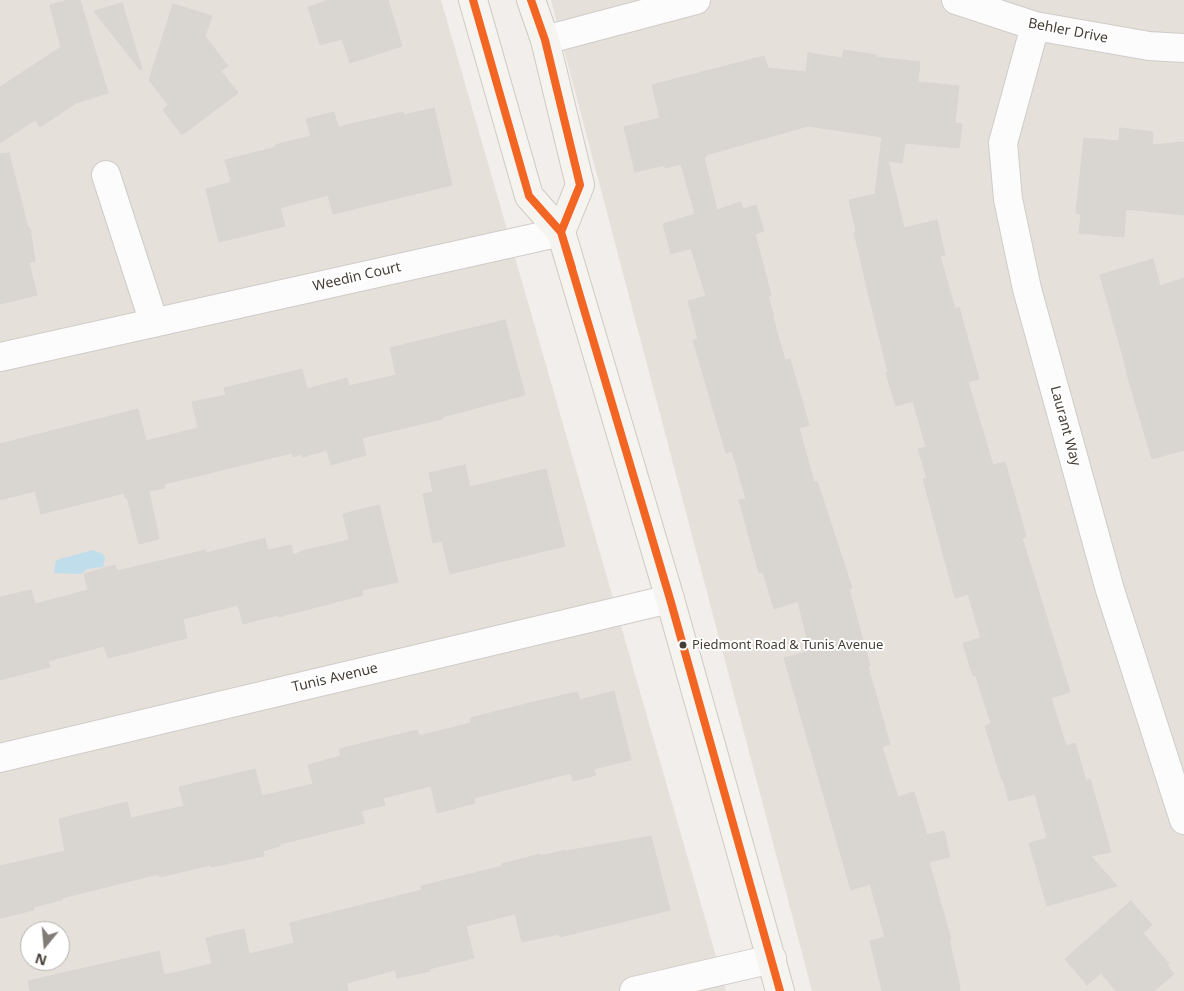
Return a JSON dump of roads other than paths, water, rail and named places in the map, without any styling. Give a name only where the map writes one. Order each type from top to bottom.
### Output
[{"type":"main road","points":[[473,0],[529,196],[561,232],[670,599],[780,991]]},
{"type":"main road","points":[[531,0],[545,40],[580,185],[561,232]]},
{"type":"street","points":[[545,40],[696,0]]},
{"type":"street","name":"Behler Drive","points":[[956,0],[1035,26],[1149,46],[1184,48]]},
{"type":"street","name":"Laurant Way","points":[[1035,26],[1003,143],[1008,199],[1028,289],[1110,590],[1184,820]]},
{"type":"street","points":[[106,175],[154,323]]},
{"type":"street","name":"Weedin Court","points":[[0,357],[561,232]]},
{"type":"street","name":"Tunis Avenue","points":[[0,758],[670,599]]},
{"type":"street","points":[[634,991],[772,959]]},
{"type":"water","points":[[93,550],[103,554],[105,558],[103,567],[87,569],[81,574],[54,573],[56,561]]},
{"type":"place","name":"Piedmont Road & Tunis Avenue","points":[[683,645]]}]
